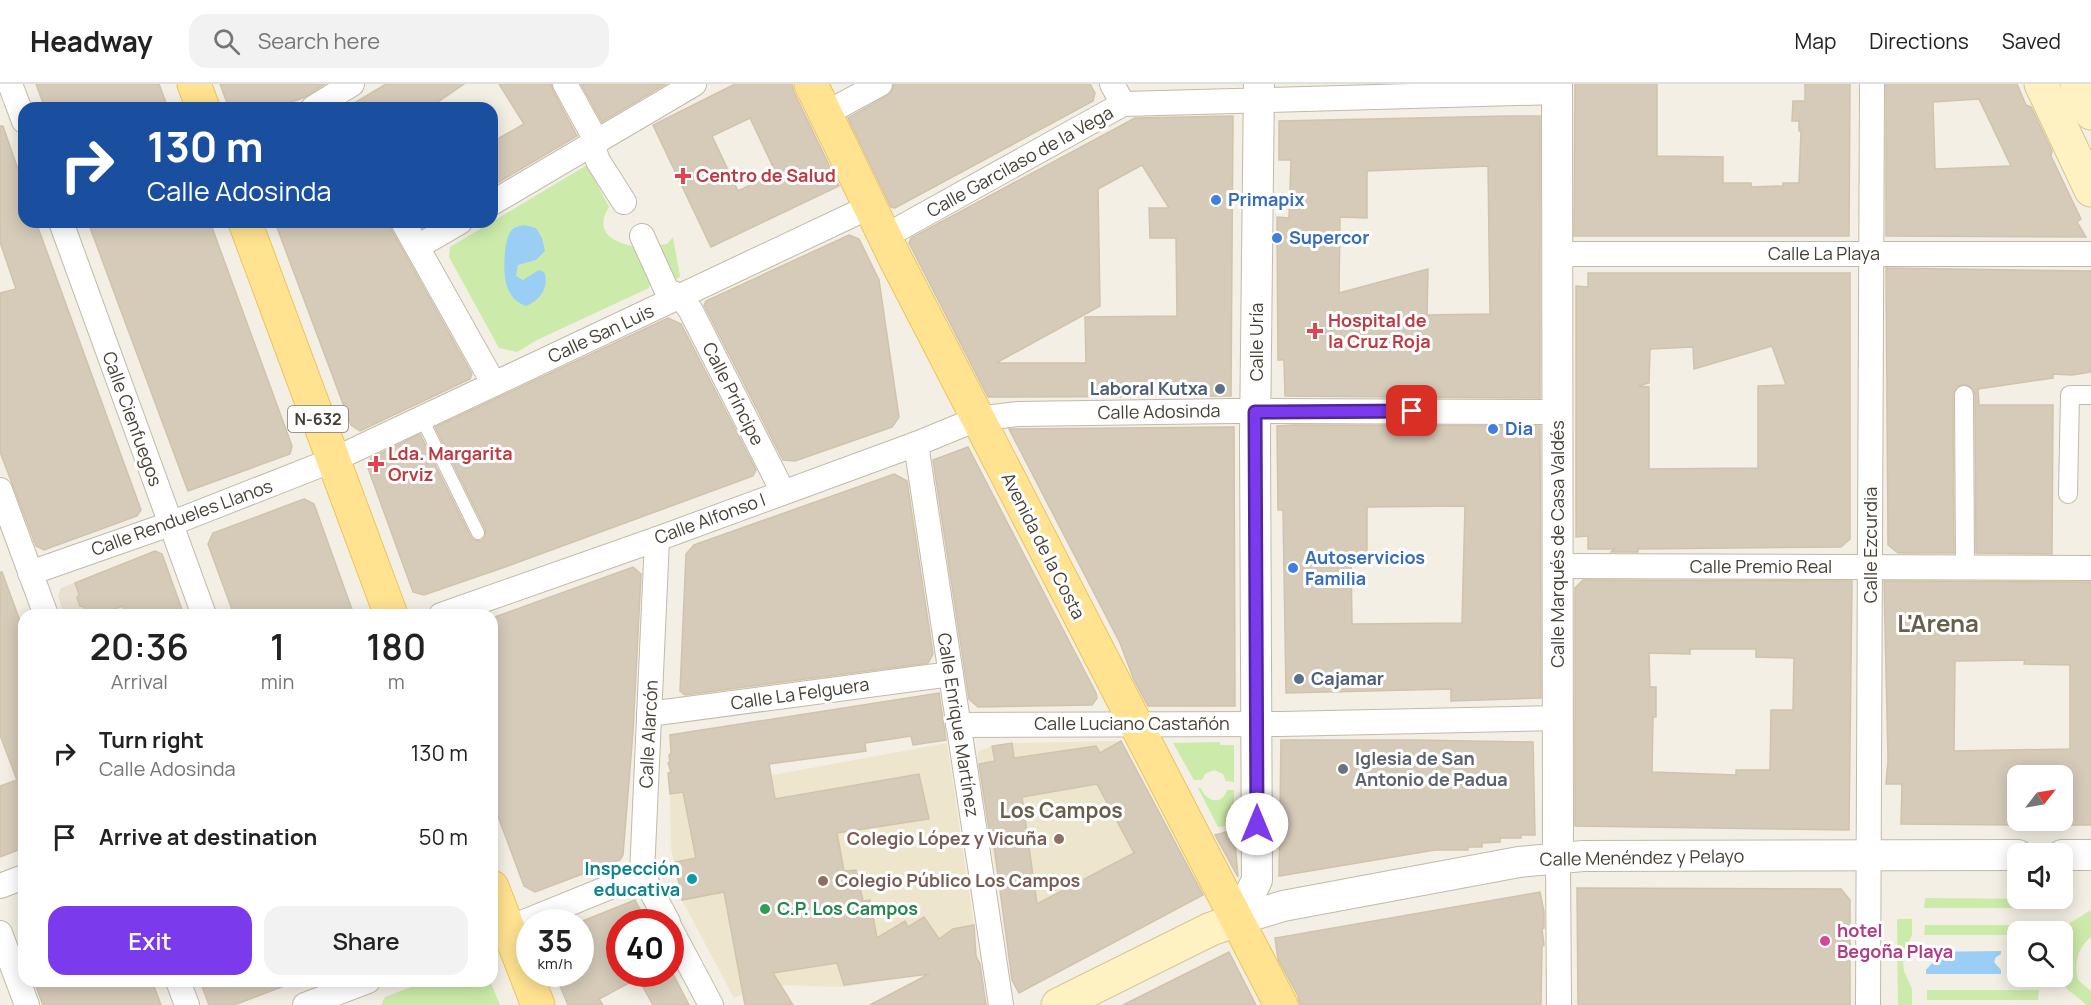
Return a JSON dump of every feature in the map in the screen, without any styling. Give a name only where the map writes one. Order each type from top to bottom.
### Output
[{"type":"main road","points":[[194,84],[201,102]]},
{"type":"main road","name":"Avenida de la Costa","points":[[811,84],[884,237],[1281,1005]]},
{"type":"main road","points":[[2041,84],[2091,190]]},
{"type":"main road","points":[[2077,84],[2091,113]]},
{"type":"main road","name":"N-632","points":[[247,228],[389,609]]},
{"type":"main road","points":[[1058,1005],[1211,929],[1237,920]]},
{"type":"main road","points":[[500,932],[538,1005]]},
{"type":"street","points":[[10,84],[18,105]]},
{"type":"street","points":[[565,84],[597,142],[594,150],[598,161],[624,202]]},
{"type":"street","points":[[498,200],[694,84]]},
{"type":"street","points":[[825,114],[880,84]]},
{"type":"street","name":"Calle Ezcurdia","points":[[1868,1005],[1872,84]]},
{"type":"street","name":"Calle Garcilaso de la Vega","points":[[884,237],[1118,94],[1259,92],[1543,94],[1557,88]]},
{"type":"street","name":"Calle Marqués de Casa Valdés","points":[[1557,88],[1557,254],[1561,406],[1558,566],[1559,1005]]},
{"type":"street","name":"Calle Uría","points":[[1237,920],[1257,880],[1255,412],[1259,92]]},
{"type":"street","name":"Calle San Luis","points":[[333,460],[869,207]]},
{"type":"street","name":"Calle Cienfuegos","points":[[63,228],[202,609]]},
{"type":"street","points":[[406,228],[494,384]]},
{"type":"street","points":[[417,248],[450,228]]},
{"type":"street","name":"Calle Príncipe","points":[[642,236],[668,291],[681,296],[783,492]]},
{"type":"street","name":"Calle La Playa","points":[[1557,254],[2091,254]]},
{"type":"street","points":[[1964,394],[1965,569]]},
{"type":"street","points":[[2068,494],[2070,395],[2091,394]]},
{"type":"street","name":"Calle Adosinda","points":[[977,419],[1018,414],[1561,406]]},
{"type":"street","name":"Calle Alfonso I","points":[[458,609],[657,539],[916,444],[977,419]]},
{"type":"street","name":"Calle Enrique Martínez","points":[[916,444],[1000,1005]]},
{"type":"street","name":"Calle Rendueles Llanos","points":[[30,573],[170,524],[333,460]]},
{"type":"street","points":[[0,490],[44,609]]},
{"type":"street","name":"Calle Alarcón","points":[[642,874],[657,539]]},
{"type":"street","name":"Calle Premio Real","points":[[1558,566],[2091,568]]},
{"type":"street","name":"Calle La Felguera","points":[[649,714],[951,674]]},
{"type":"street","name":"Calle Luciano Castañón","points":[[958,725],[1257,724],[1558,718]]},
{"type":"street","name":"Calle Menéndez y Pelayo","points":[[1237,920],[1283,906],[1519,862],[1558,858],[2007,855]]},
{"type":"street","points":[[2073,855],[2091,855]]},
{"type":"street","points":[[500,932],[642,874],[661,909]]},
{"type":"street","points":[[0,886],[18,879]]},
{"type":"street","points":[[0,933],[18,981]]},
{"type":"street","points":[[684,954],[711,1005]]},
{"type":"street","points":[[20,987],[27,1005]]},
{"type":"street","points":[[180,987],[187,1005]]},
{"type":"street","points":[[305,1005],[352,989]]},
{"type":"lane","points":[[422,419],[478,533]]},
{"type":"shaded area","points":[[109,569],[124,609],[62,609],[58,596],[61,588]]},
{"type":"shaded area","name":"Colegio López y Vicuña","points":[[1121,741],[1104,795],[1134,853],[1004,921],[977,756],[979,751],[1012,743]]},
{"type":"shaded area","name":"Colegio Público Los Campos","points":[[947,743],[974,925],[953,929],[870,983],[843,987],[781,985],[748,992],[734,998],[682,900],[671,848],[670,794]]},
{"type":"green space","points":[[587,165],[609,207],[603,222],[607,234],[633,246],[651,281],[649,288],[537,340],[517,352],[499,348],[449,257],[450,247],[482,228],[498,228],[498,218]]},
{"type":"green space","points":[[673,237],[680,277],[672,282],[658,245],[667,244]]},
{"type":"green space","points":[[1220,742],[1220,745],[1234,745],[1234,782],[1226,781],[1223,774],[1214,770],[1205,774],[1202,780],[1194,780],[1173,743]]},
{"type":"green space","points":[[1198,788],[1214,800],[1222,798],[1227,790],[1234,790],[1234,825],[1218,827]]},
{"type":"green space","points":[[1925,898],[2007,899],[2007,908],[1924,908]]},
{"type":"green space","points":[[2091,910],[2091,937],[2080,951],[2076,967],[2078,980],[2091,991],[2091,1005],[2087,1005],[2066,987],[2073,987],[2073,921]]},
{"type":"green space","points":[[1897,919],[1912,919],[1912,935],[1905,950],[1903,962],[1904,971],[1912,989],[1912,1005],[1898,1005]]},
{"type":"green space","points":[[1925,925],[2007,925],[2007,935],[1924,935]]},
{"type":"green space","points":[[411,987],[492,987],[500,1005],[381,1005],[385,997]]},
{"type":"green space","points":[[1927,990],[2039,990],[2038,1000],[1927,1000]]},
{"type":"water","points":[[518,226],[536,228],[542,238],[545,251],[536,260],[518,265],[516,276],[523,280],[539,270],[544,272],[546,277],[545,288],[539,297],[526,306],[511,294],[504,270],[508,236]]},
{"type":"water","points":[[2001,951],[1994,962],[2001,970],[2001,974],[1926,974],[1926,970],[1933,962],[1926,952]]},
{"type":"building","points":[[36,84],[159,84],[166,102],[43,102]]},
{"type":"building","points":[[220,84],[325,84],[305,97],[291,102],[227,102]]},
{"type":"building","points":[[386,84],[464,84],[438,102],[356,102]]},
{"type":"building","points":[[499,84],[551,84],[577,136],[498,182],[498,139],[524,124]]},
{"type":"building","points":[[581,84],[666,84],[602,122]]},
{"type":"building","points":[[735,84],[792,84],[839,186],[711,247],[653,125]],"holes":[[[750,118],[776,173],[738,191],[712,136]]]},
{"type":"building","points":[[894,84],[1090,84],[1095,93],[1093,101],[895,208],[891,207],[848,118],[887,96]]},
{"type":"building","points":[[1575,84],[1657,84],[1657,156],[1723,157],[1723,183],[1751,183],[1751,187],[1799,183],[1801,131],[1799,131],[1799,121],[1792,121],[1793,101],[1805,101],[1805,84],[1850,84],[1849,236],[1574,236]]},
{"type":"building","points":[[1886,84],[2017,84],[2052,151],[2051,156],[2081,219],[2077,222],[2086,237],[1886,236]],"holes":[[[1979,99],[2011,166],[1935,169],[1933,102]]]},
{"type":"building","points":[[1233,116],[1231,396],[988,397],[909,243],[911,238],[1135,118]],"holes":[[[1142,165],[1169,208],[1149,208],[1150,238],[1176,238],[1177,316],[1085,317],[1086,363],[996,363],[1100,306],[1098,189]]]},
{"type":"building","points":[[1540,116],[1540,398],[1285,396],[1284,360],[1278,360],[1277,217],[1289,218],[1291,160],[1279,160],[1279,121]],"holes":[[[1488,166],[1490,314],[1427,315],[1428,269],[1339,293],[1340,217],[1367,218],[1367,171]]]},
{"type":"building","points":[[0,126],[3,126],[18,170],[18,228],[38,228],[141,510],[137,516],[44,550],[36,546],[0,452],[0,293],[16,289],[0,242]]},
{"type":"building","points":[[90,228],[212,228],[292,446],[290,454],[188,491]]},
{"type":"building","points":[[277,228],[391,228],[472,374],[470,379],[360,431],[351,425]]},
{"type":"building","points":[[849,235],[859,239],[879,280],[899,417],[892,427],[795,461],[783,460],[704,305],[706,301]]},
{"type":"building","points":[[1886,268],[2091,271],[2091,372],[2072,375],[2053,374],[2053,378],[1978,389],[1979,405],[2053,405],[2052,554],[1976,553],[1975,395],[1973,389],[1965,384],[1958,386],[1953,395],[1954,553],[1898,553],[1888,545]]},
{"type":"building","points":[[1588,273],[1850,273],[1850,539],[1841,547],[1638,549],[1638,552],[1588,549],[1588,536],[1576,537],[1576,286],[1588,287]],"holes":[[[1772,346],[1786,385],[1758,386],[1758,468],[1649,469],[1649,387],[1638,386],[1649,383],[1650,349],[1693,347],[1694,369]]]},
{"type":"building","points":[[668,318],[681,324],[756,470],[753,476],[424,595],[413,592],[368,468],[371,458],[420,434],[471,537],[481,541],[485,537],[485,529],[435,427]]},
{"type":"building","points":[[1277,426],[1540,426],[1541,698],[1451,701],[1451,689],[1286,693],[1283,510],[1278,510]],"holes":[[[1465,506],[1462,623],[1352,624],[1351,557],[1367,557],[1367,507]]]},
{"type":"building","points":[[1234,427],[1235,706],[1148,706],[1134,680],[1120,643],[1009,429]]},
{"type":"building","points":[[968,447],[1096,693],[1097,698],[1092,705],[978,707],[969,699],[933,460]]},
{"type":"building","points":[[894,474],[907,481],[933,654],[928,663],[685,695],[680,691],[686,554],[694,545]]},
{"type":"building","points":[[304,499],[314,504],[352,609],[232,609],[208,544],[213,533]]},
{"type":"building","points":[[155,551],[162,554],[182,609],[124,609],[123,606],[115,609],[85,609],[80,606],[77,598],[79,594],[75,583]]},
{"type":"building","points":[[633,567],[641,574],[633,732],[623,855],[620,860],[535,892],[524,886],[498,816],[498,616]]},
{"type":"building","points":[[0,572],[2,572],[18,616],[18,850],[0,857],[0,786],[17,780],[0,735]]},
{"type":"building","points":[[1583,580],[1852,581],[1849,830],[1575,826],[1575,588]],"holes":[[[1690,649],[1756,649],[1756,657],[1794,658],[1793,710],[1771,710],[1770,770],[1736,770],[1736,775],[1652,772],[1656,687],[1650,687],[1649,653],[1690,654]]]},
{"type":"building","points":[[1884,581],[2091,582],[2091,825],[2073,825],[2073,765],[2007,765],[2007,825],[1901,824],[1902,784],[1886,784],[1888,760]],"holes":[[[2025,660],[2024,664],[2070,665],[2070,749],[1954,751],[1955,661]]]},
{"type":"building","name":"Colegio Público Los Campos","points":[[939,693],[946,740],[913,745],[911,736],[865,743],[866,751],[769,764],[775,799],[919,774],[929,819],[837,833],[844,871],[856,870],[863,901],[870,900],[877,938],[905,921],[908,927],[924,917],[939,939],[953,929],[974,925],[976,956],[980,964],[986,1005],[870,1005],[929,974],[844,985],[837,963],[773,973],[793,1005],[745,1005],[724,892],[682,900],[675,862],[696,858],[683,792],[670,794],[668,773],[671,772],[668,763],[671,753],[670,735]]},
{"type":"building","points":[[1281,740],[1533,742],[1535,835],[1500,838],[1500,842],[1482,843],[1482,847],[1468,847],[1468,850],[1435,850],[1279,876]]},
{"type":"building","points":[[1121,741],[1203,895],[1019,993],[1012,980],[992,830],[989,830],[979,764],[995,761],[992,746],[1012,743],[1014,758],[1096,746],[1100,753]],"holes":[[[1097,784],[1134,853],[1037,904],[1022,797]]]},
{"type":"building","points":[[1234,830],[1238,877],[1215,835]]},
{"type":"building","points":[[1577,888],[1841,889],[1850,900],[1850,1005],[1578,1005]]},
{"type":"building","points":[[1540,892],[1544,912],[1541,1005],[1300,1005],[1298,996],[1278,959],[1275,938]]},
{"type":"building","points":[[635,900],[640,909],[612,909]]},
{"type":"building","points":[[606,912],[606,987],[621,987],[599,999],[603,1005],[568,1005],[560,987],[594,987],[594,916]]},
{"type":"building","points":[[1229,952],[1256,1005],[1123,1005]]},
{"type":"building","points":[[36,987],[154,987],[161,1005],[43,1005]]},
{"type":"building","points":[[202,987],[281,987],[234,1005],[209,1005]]},
{"type":"building","points":[[643,987],[680,987],[689,1005],[653,1005]]},
{"type":"place","name":"Centro de Salud","points":[[683,176]]},
{"type":"place","name":"Primapix","points":[[1216,200]]},
{"type":"place","name":"Supercor","points":[[1277,238]]},
{"type":"place","name":"Hospital de la Cruz Roja","points":[[1315,331]]},
{"type":"place","name":"Laboral Kutxa","points":[[1220,389]]},
{"type":"place","name":"Dia","points":[[1493,429]]},
{"type":"place","name":"Lda. Margarita Orviz","points":[[376,464]]},
{"type":"place","name":"Autoservicios Familia","points":[[1293,568]]},
{"type":"place","name":"Cajamar","points":[[1299,679]]},
{"type":"place","name":"Iglesia de San Antonio de Padua","points":[[1343,769]]},
{"type":"place","name":"Colegio López y Vicuña","points":[[1059,839]]},
{"type":"place","name":"Inspección educativa","points":[[692,879]]},
{"type":"place","name":"Colegio Público Los Campos","points":[[823,881]]},
{"type":"place","name":"C.P. Los Campos","points":[[765,909]]},
{"type":"place","name":"hotel Begoña Playa","points":[[1825,941]]},
{"type":"district","name":"L'Arena","points":[[1938,624]]},
{"type":"district","name":"Los Campos","points":[[1061,811]]},
{"type":"route","points":[[1257,824],[1255,412],[1412,411]]}]
